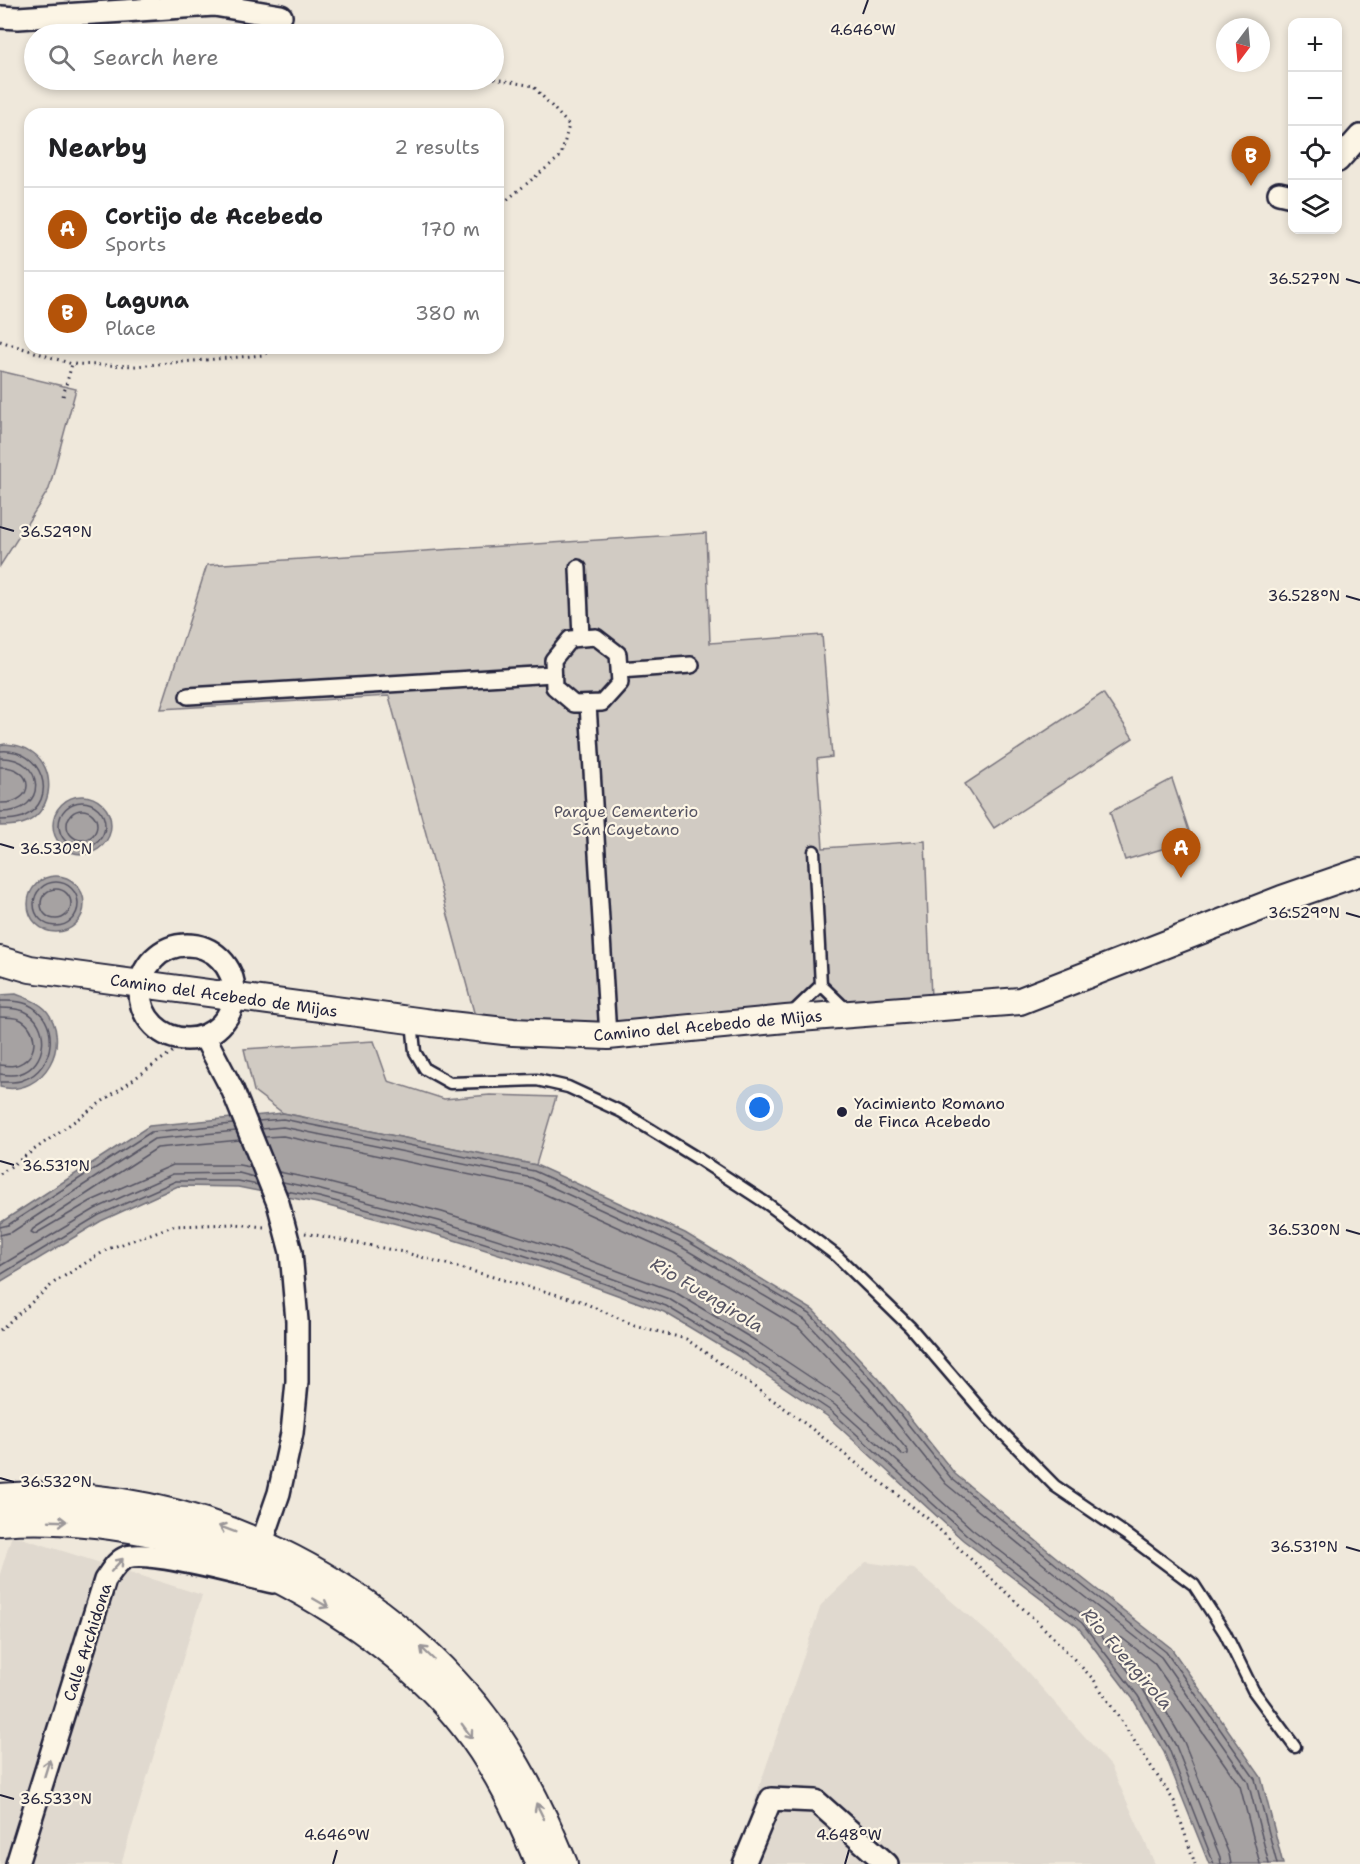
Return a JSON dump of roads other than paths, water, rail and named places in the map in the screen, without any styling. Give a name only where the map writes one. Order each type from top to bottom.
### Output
[{"type":"street","points":[[0,17],[18,18],[214,5],[281,16]]},
{"type":"street","points":[[1342,156],[1360,136]]},
{"type":"street","points":[[578,568],[581,638]]},
{"type":"street","points":[[596,637],[618,654],[619,670],[620,683],[602,703],[574,704],[554,687],[553,660],[570,639],[596,637]]},
{"type":"street","points":[[619,670],[691,665]]},
{"type":"street","points":[[188,696],[553,674]]},
{"type":"street","points":[[588,704],[608,1036]]},
{"type":"street","name":"Camino del Acebedo de Mijas","points":[[0,960],[30,969],[412,1020],[513,1032],[608,1036],[786,1018],[1020,1001],[1282,899],[1360,872]]},
{"type":"street","points":[[182,945],[199,946],[213,953],[224,963],[233,982],[233,997],[230,1011],[218,1027],[197,1037],[167,1034],[156,1027],[146,1014],[142,1005],[141,984],[146,968],[163,951],[182,945]]},
{"type":"street","points":[[197,1037],[233,1091],[278,1203],[291,1252],[297,1322],[297,1382],[292,1432],[279,1493],[262,1542]]},
{"type":"street","points":[[0,1497],[77,1497],[126,1503],[212,1523],[262,1542],[348,1590],[410,1637],[444,1670],[477,1708],[527,1783],[564,1864]]},
{"type":"street","points":[[0,1522],[72,1521],[123,1527],[206,1545],[250,1564],[337,1611],[394,1654],[428,1685],[463,1725],[490,1763],[508,1795],[539,1864]]},
{"type":"street","name":"Calle Archidona","points":[[17,1864],[105,1580],[116,1564],[124,1557],[137,1554],[170,1559],[295,1587]]},
{"type":"street","points":[[744,1864],[771,1799],[816,1801],[887,1864]]},
{"type":"lane","points":[[814,851],[821,985],[850,1014]]},
{"type":"lane","points":[[786,1018],[821,985]]},
{"type":"lane","points":[[412,1020],[415,1052],[425,1069],[450,1083],[537,1080],[568,1087],[622,1112],[697,1158],[770,1205],[837,1256],[910,1327],[989,1419],[1055,1486],[1127,1535],[1194,1585],[1225,1633],[1253,1690],[1295,1747]]},
{"type":"water","points":[[0,745],[26,748],[40,759],[45,768],[49,788],[43,808],[36,816],[21,824],[0,826]]},
{"type":"water","points":[[82,796],[93,798],[106,809],[111,825],[109,836],[98,849],[82,854],[71,852],[58,841],[53,825],[55,814],[66,801]]},
{"type":"water","points":[[50,876],[62,876],[72,880],[80,888],[84,904],[80,920],[72,928],[62,932],[50,932],[40,928],[32,920],[28,910],[28,898],[32,888],[40,880]]},
{"type":"water","points":[[16,994],[45,1009],[53,1022],[56,1037],[55,1051],[50,1064],[41,1076],[30,1084],[16,1088],[0,1087],[0,995]]},
{"type":"water","name":"Rio Fuengirola","points":[[283,1113],[536,1165],[685,1233],[813,1310],[879,1379],[955,1474],[1171,1648],[1261,1777],[1283,1864],[1209,1864],[1164,1752],[1133,1699],[1078,1627],[963,1540],[827,1416],[744,1360],[664,1312],[543,1268],[435,1234],[317,1203],[238,1187],[178,1186],[101,1221],[0,1282],[0,1223],[149,1126]]},
{"type":"place","name":"Laguna","points":[[1251,186]]},
{"type":"place","name":"Cortijo de Acebedo","points":[[1181,878]]},
{"type":"place","name":"Yacimiento Romano de Finca Acebedo","points":[[842,1112]]},
{"type":"park label","name":"Parque Cementerio San Cayetano","points":[[626,820]]}]
